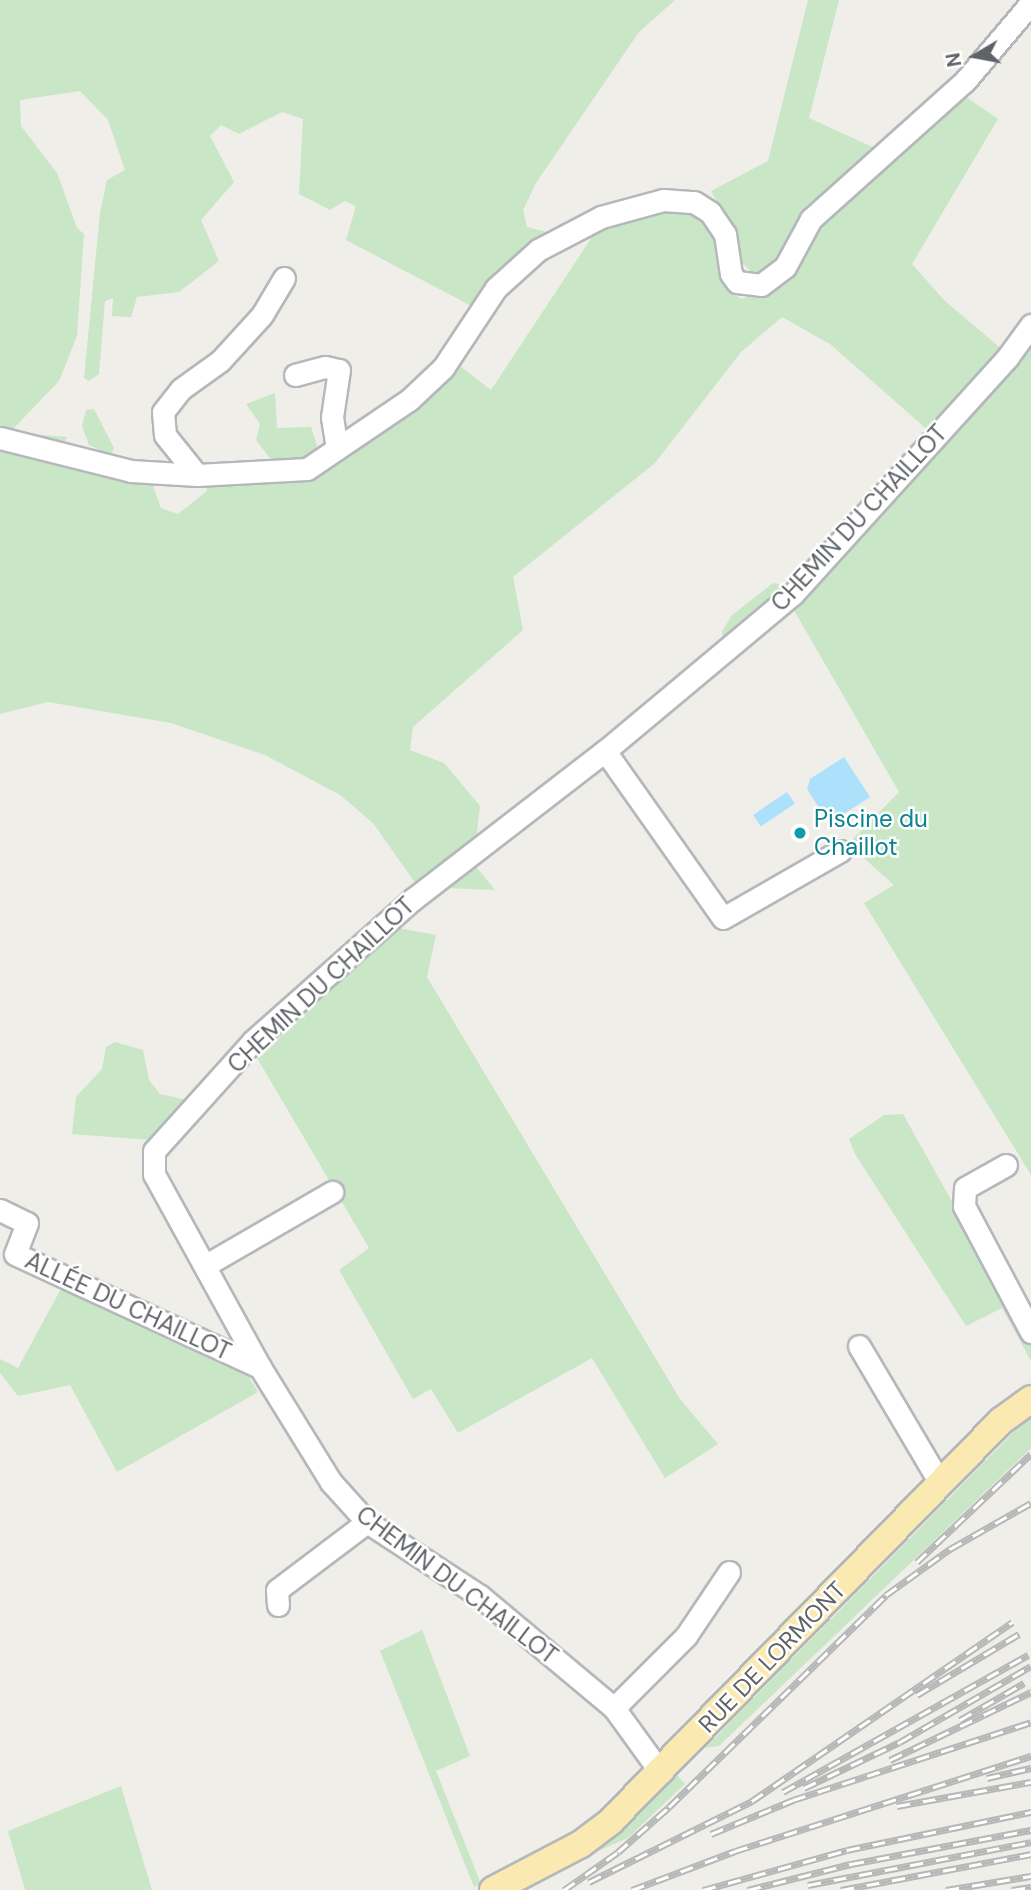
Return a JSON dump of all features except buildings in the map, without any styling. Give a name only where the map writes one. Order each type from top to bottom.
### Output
[{"type":"main road","name":"RUE DE LORMONT","points":[[493,1890],[599,1831],[661,1773],[1001,1421],[1031,1399]]},
{"type":"street","points":[[0,438],[131,471],[197,475],[307,469],[409,400],[443,368],[517,266],[563,236],[638,205],[663,200],[694,202],[720,224],[731,274],[737,282],[761,285],[773,279],[811,219],[965,80],[1031,3]]},
{"type":"street","points":[[197,475],[165,435],[163,412],[181,389],[220,361],[262,315],[284,278]]},
{"type":"street","name":"CHEMIN DU CHAILLOT","points":[[661,1773],[614,1708],[480,1596],[367,1522],[331,1482],[260,1367],[154,1174],[154,1151],[253,1041],[412,900],[605,751],[793,594],[1007,358],[1031,325]]},
{"type":"street","points":[[295,375],[325,367],[339,370],[332,416],[337,449]]},
{"type":"street","points":[[605,751],[723,918],[840,851]]},
{"type":"street","points":[[1006,1164],[965,1188],[964,1206],[1031,1332]]},
{"type":"street","points":[[206,1265],[332,1192]]},
{"type":"street","name":"ALLÉE DU CHAILLOT","points":[[0,1210],[27,1223],[15,1254],[260,1367]]},
{"type":"street","points":[[859,1346],[940,1483]]},
{"type":"street","points":[[278,1605],[278,1590],[367,1522]]},
{"type":"street","points":[[614,1708],[686,1636],[729,1572]]},
{"type":"green space","points":[[0,0],[675,0],[639,32],[536,183],[523,210],[527,227],[546,232],[538,250],[481,311],[346,240],[356,206],[345,201],[330,210],[299,194],[303,119],[282,112],[239,134],[221,125],[210,136],[234,182],[201,220],[219,261],[179,292],[137,297],[131,317],[112,316],[113,298],[105,301],[99,374],[89,381],[84,378],[100,213],[107,180],[125,170],[108,120],[80,91],[20,100],[21,126],[57,173],[77,228],[84,234],[77,336],[59,381],[14,428],[19,433],[67,437],[63,445],[0,431]]},
{"type":"green space","points":[[808,0],[839,0],[809,118],[877,149],[960,93],[998,119],[912,264],[944,300],[1004,351],[930,432],[830,344],[782,317],[741,352],[655,463],[513,577],[523,630],[413,727],[410,750],[444,763],[480,806],[476,840],[418,887],[373,823],[340,795],[265,755],[171,723],[48,702],[0,714],[0,448],[63,466],[150,478],[161,508],[178,514],[207,491],[205,483],[311,472],[347,456],[409,415],[410,406],[456,363],[491,390],[598,228],[673,206],[692,209],[711,223],[720,238],[730,292],[742,299],[767,289],[739,259],[735,236],[711,191],[768,161]]},
{"type":"green space","points":[[1031,325],[1031,1175],[864,903],[894,885],[848,844],[899,792],[795,612],[793,594]]},
{"type":"green space","points":[[275,393],[277,428],[311,427],[317,445],[308,464],[276,466],[256,440],[260,424],[246,404]]},
{"type":"green space","points":[[94,409],[114,448],[111,455],[89,445],[82,426],[86,410]]},
{"type":"green space","points":[[773,583],[786,586],[723,643],[722,632],[731,616]]},
{"type":"green space","points":[[474,864],[495,890],[445,888]]},
{"type":"green space","points":[[398,928],[436,935],[427,977],[680,1399],[718,1444],[665,1478],[592,1358],[458,1433],[431,1389],[413,1399],[339,1270],[369,1248],[257,1058]]},
{"type":"green space","points":[[115,1042],[143,1050],[149,1080],[160,1094],[187,1100],[151,1140],[72,1134],[76,1097],[102,1069],[106,1047]]},
{"type":"green space","points":[[903,1114],[1031,1343],[1031,1361],[1002,1308],[966,1326],[855,1154],[849,1139],[884,1115]]},
{"type":"green space","points":[[62,1287],[249,1377],[258,1392],[117,1472],[70,1385],[18,1396],[0,1373],[0,1359],[18,1368]]},
{"type":"green space","points":[[1031,1414],[1031,1448],[719,1746],[705,1748]]},
{"type":"green space","points":[[422,1630],[470,1756],[436,1771],[481,1884],[474,1887],[380,1651]]},
{"type":"green space","points":[[677,1775],[685,1784],[628,1838],[571,1863],[622,1826]]},
{"type":"green space","points":[[121,1786],[152,1890],[25,1890],[8,1831]]},
{"type":"water","points":[[844,757],[870,797],[836,819],[825,817],[807,789],[810,779]]},
{"type":"water","points":[[787,792],[795,804],[761,827],[753,815]]},
{"type":"railway","points":[[917,1562],[1031,1454]]},
{"type":"railway","points":[[564,1890],[618,1852],[669,1807],[886,1595],[950,1549],[1031,1503]]},
{"type":"railway","points":[[589,1882],[752,1801],[1012,1622]]},
{"type":"railway","points":[[917,1695],[1019,1634]]},
{"type":"railway","points":[[783,1792],[1028,1655]]},
{"type":"railway","points":[[804,1788],[900,1742],[1031,1666]]},
{"type":"railway","points":[[960,1720],[1024,1683]]},
{"type":"railway","points":[[890,1760],[1031,1692]]},
{"type":"railway","points":[[711,1834],[793,1800],[1031,1722]]},
{"type":"railway","points":[[632,1890],[735,1851],[1031,1756]]},
{"type":"railway","points":[[987,1778],[1031,1768]]},
{"type":"railway","points":[[897,1806],[1031,1782]]},
{"type":"railway","points":[[703,1890],[847,1850],[1031,1812]]},
{"type":"railway","points":[[748,1890],[851,1864],[1031,1830]]},
{"type":"railway","points":[[808,1885],[1031,1842]]},
{"type":"railway","points":[[841,1890],[1031,1854]]},
{"type":"railway","points":[[946,1890],[1031,1876]]},
{"type":"railway","points":[[1012,1890],[1031,1887]]},
{"type":"place","name":"Piscine du Chaillot","points":[[800,833]]}]
